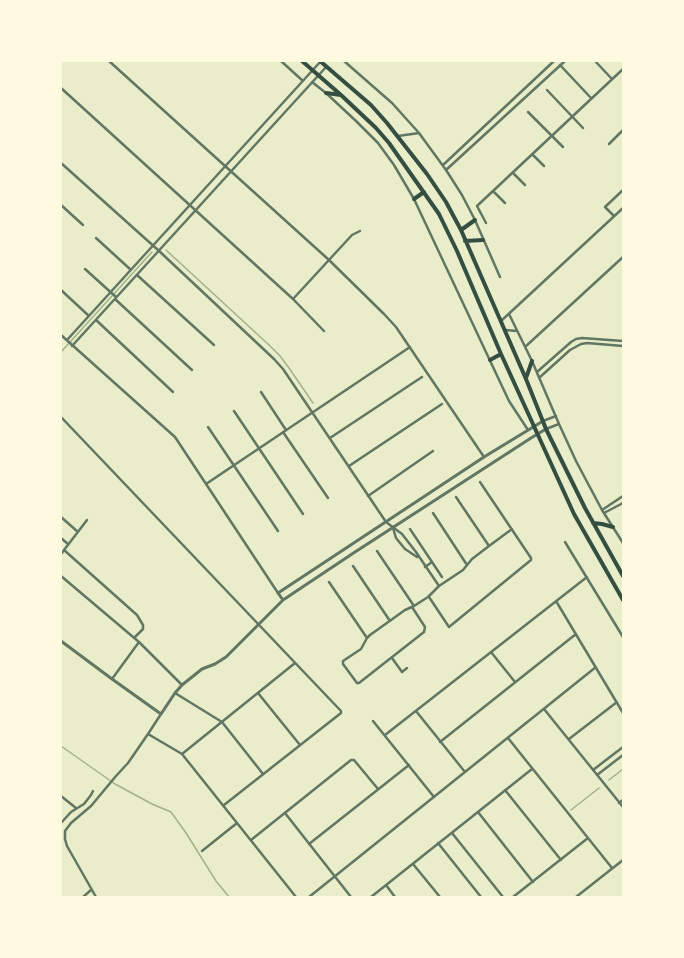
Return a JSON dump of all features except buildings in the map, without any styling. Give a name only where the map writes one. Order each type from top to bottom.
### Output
[{"type":"main road","points":[[302,61],[341,95],[389,142],[439,214],[457,251],[536,434],[574,514],[623,600]]},
{"type":"main road","points":[[321,61],[371,106],[398,136],[431,179],[446,202],[461,230],[526,379],[546,429],[593,523],[623,576]]},
{"type":"main road","points":[[326,93],[341,95]]},
{"type":"main road","points":[[414,199],[424,192]]},
{"type":"main road","points":[[461,230],[475,220]]},
{"type":"main road","points":[[465,241],[483,240]]},
{"type":"main road","points":[[490,360],[501,354]]},
{"type":"main road","points":[[526,379],[532,361]]},
{"type":"main road","points":[[593,523],[613,527]]},
{"type":"street","points":[[109,61],[329,260],[384,314],[396,327],[410,347],[489,465]]},
{"type":"street","points":[[281,61],[303,81]]},
{"type":"street","points":[[70,343],[89,316],[112,293],[131,270],[321,61]]},
{"type":"street","points":[[344,61],[392,103],[419,133],[443,165],[462,195],[475,220],[500,277]]},
{"type":"street","points":[[443,165],[554,61]]},
{"type":"street","points":[[446,170],[564,61]]},
{"type":"street","points":[[595,61],[612,79]]},
{"type":"street","points":[[560,65],[591,98]]},
{"type":"street","points":[[70,343],[96,320],[158,250],[327,66]]},
{"type":"street","points":[[486,223],[477,206],[623,69]]},
{"type":"street","points":[[312,82],[326,93],[378,143],[394,165],[414,199],[509,401],[528,430]]},
{"type":"street","points":[[61,88],[293,299],[324,331]]},
{"type":"street","points":[[547,90],[583,128]]},
{"type":"street","points":[[517,97],[521,101]]},
{"type":"street","points":[[528,112],[563,147]]},
{"type":"street","points":[[609,144],[623,130]]},
{"type":"street","points":[[398,136],[419,133]]},
{"type":"street","points":[[532,154],[544,166]]},
{"type":"street","points":[[61,163],[158,250],[274,358],[313,412],[386,522],[402,534],[439,586]]},
{"type":"street","points":[[513,173],[525,185]]},
{"type":"street","points":[[614,216],[605,207],[623,190]]},
{"type":"street","points":[[493,191],[505,203]]},
{"type":"street","points":[[61,205],[83,225]]},
{"type":"street","points":[[501,321],[623,208]]},
{"type":"street","points":[[293,299],[352,236],[360,231]]},
{"type":"street","points":[[96,238],[131,270]]},
{"type":"street","points":[[525,347],[623,257]]},
{"type":"street","points":[[85,269],[192,370]]},
{"type":"street","points":[[137,275],[214,346]]},
{"type":"street","points":[[61,290],[89,316]]},
{"type":"street","points":[[509,314],[532,361],[576,461],[602,510],[623,543]]},
{"type":"street","points":[[96,320],[173,392]]},
{"type":"street","points":[[505,330],[518,331]]},
{"type":"street","points":[[61,335],[175,437],[283,600]]},
{"type":"street","points":[[537,372],[576,339],[582,338],[623,341]]},
{"type":"street","points":[[539,378],[570,350],[581,344],[587,343],[623,346]]},
{"type":"street","points":[[206,484],[410,347]]},
{"type":"street","points":[[330,438],[422,377]]},
{"type":"street","points":[[261,392],[328,498]]},
{"type":"street","points":[[348,466],[442,404]]},
{"type":"street","points":[[234,411],[303,514]]},
{"type":"street","points":[[278,593],[484,457],[543,421],[556,416]]},
{"type":"street","points":[[61,417],[341,712],[224,805]]},
{"type":"street","points":[[96,897],[68,846],[65,839],[65,831],[71,823],[92,806],[128,763],[175,693],[182,685],[202,669],[215,664],[226,657],[283,600],[536,434],[559,424]]},
{"type":"street","points":[[208,428],[278,531]]},
{"type":"street","points":[[368,496],[433,451]]},
{"type":"street","points":[[428,597],[450,626],[531,560],[480,482]]},
{"type":"street","points":[[602,510],[623,496]]},
{"type":"street","points":[[456,497],[489,546]]},
{"type":"street","points":[[604,513],[623,503]]},
{"type":"street","points":[[433,513],[467,565]]},
{"type":"street","points":[[61,517],[78,532]]},
{"type":"street","points":[[61,554],[87,520]]},
{"type":"street","points":[[393,527],[396,538],[405,548],[419,558]]},
{"type":"street","points":[[377,551],[413,606],[425,627],[424,632],[358,683],[343,661],[360,649],[367,638],[405,610],[413,606],[428,597],[439,586],[463,570],[472,559],[512,529]]},
{"type":"street","points":[[410,530],[442,577]]},
{"type":"street","points":[[61,538],[68,544]]},
{"type":"street","points":[[565,542],[623,637]]},
{"type":"street","points":[[64,550],[137,615],[143,625],[143,629],[134,638]]},
{"type":"street","points":[[425,567],[432,562]]},
{"type":"street","points":[[353,566],[390,621]]},
{"type":"street","points":[[61,576],[139,642],[182,685]]},
{"type":"street","points":[[384,735],[587,577]]},
{"type":"street","points":[[329,582],[367,638]]},
{"type":"street","points":[[556,600],[623,713]]},
{"type":"street","points":[[440,742],[576,634]]},
{"type":"street","points":[[61,641],[161,714]]},
{"type":"street","points":[[112,679],[139,642]]},
{"type":"street","points":[[491,652],[515,682]]},
{"type":"street","points":[[392,658],[402,672],[407,668]]},
{"type":"street","points":[[182,754],[296,663]]},
{"type":"street","points":[[309,897],[596,667]]},
{"type":"street","points":[[175,693],[222,722],[263,774]]},
{"type":"street","points":[[258,693],[300,745]]},
{"type":"street","points":[[568,739],[617,702]]},
{"type":"street","points":[[544,709],[623,807]]},
{"type":"street","points":[[416,711],[465,772]]},
{"type":"street","points":[[373,721],[434,797]]},
{"type":"street","points":[[148,734],[182,754],[296,897]]},
{"type":"street","points":[[508,738],[612,868]]},
{"type":"street","points":[[593,770],[623,747]]},
{"type":"street","points":[[597,775],[623,755]]},
{"type":"street","points":[[251,840],[351,760],[354,760],[378,790]]},
{"type":"street","points":[[309,844],[409,765]]},
{"type":"street","points":[[371,897],[532,769]]},
{"type":"street","points":[[505,790],[561,860]]},
{"type":"street","points":[[61,823],[71,812],[84,804],[93,791]]},
{"type":"street","points":[[61,796],[76,808]]},
{"type":"street","points":[[619,803],[623,800]]},
{"type":"street","points":[[478,812],[533,882]]},
{"type":"street","points":[[285,813],[351,897]]},
{"type":"street","points":[[202,851],[238,823]]},
{"type":"street","points":[[61,828],[65,831]]},
{"type":"street","points":[[452,833],[503,897]]},
{"type":"street","points":[[513,897],[588,838]]},
{"type":"street","points":[[438,843],[482,897]]},
{"type":"street","points":[[576,897],[623,860]]},
{"type":"street","points":[[413,864],[440,897]]},
{"type":"street","points":[[386,886],[395,897]]},
{"type":"street","points":[[83,897],[91,890]]},
{"type":"waterway","points":[[166,250],[280,356],[313,403]]},
{"type":"waterway","points":[[61,352],[152,252]]},
{"type":"waterway","points":[[61,746],[115,784],[152,804],[171,812],[216,881],[229,897]]},
{"type":"waterway","points":[[609,780],[623,769]]},
{"type":"waterway","points":[[571,810],[599,788]]}]
